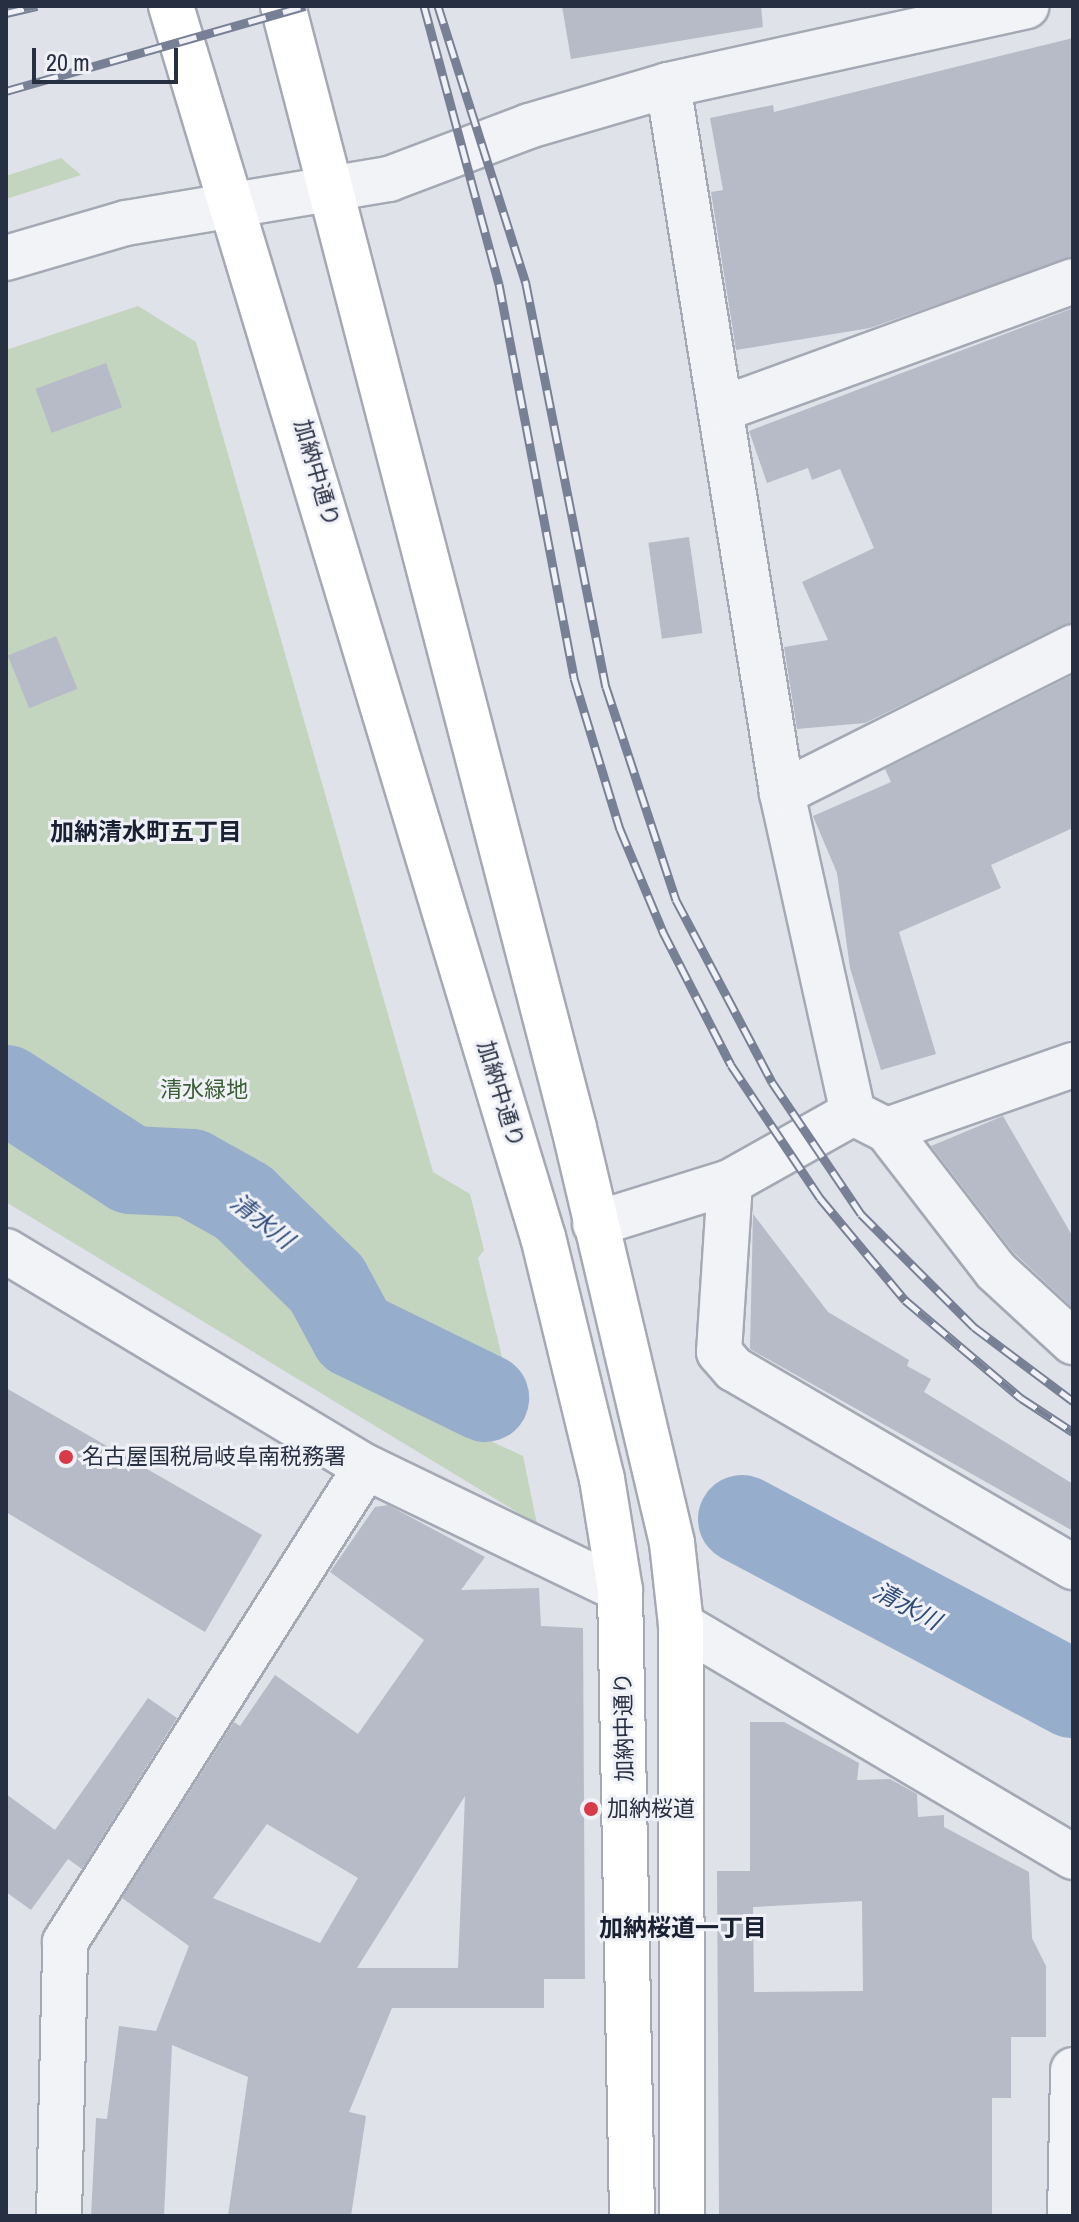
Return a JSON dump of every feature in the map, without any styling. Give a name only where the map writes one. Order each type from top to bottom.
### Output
[{"type":"highway","name":"加納中通り","points":[[171,6],[543,1237],[602,1479],[620,1590],[632,2216]]},
{"type":"highway","points":[[283,6],[595,1224],[672,1543],[681,1625],[682,2216]]},
{"type":"street","points":[[6,258],[126,223],[332,192],[389,179],[529,126],[668,85],[1026,6]]},
{"type":"street","points":[[668,85],[782,793],[870,1121],[996,1271],[1073,1342]]},
{"type":"street","points":[[722,409],[1073,281]]},
{"type":"street","points":[[782,793],[1073,647]]},
{"type":"street","points":[[595,1224],[730,1182],[870,1121],[1073,1065]]},
{"type":"street","points":[[730,1182],[719,1352],[734,1369],[1073,1567]]},
{"type":"street","points":[[6,1251],[366,1467],[620,1590]]},
{"type":"street","points":[[59,2216],[65,1942],[366,1467]]},
{"type":"street","points":[[681,1625],[1073,1857]]},
{"type":"street","points":[[1070,2216],[1073,2070]]},
{"type":"green space","points":[[61,158],[81,175],[6,199],[6,176]]},
{"type":"green space","name":"清水緑地","points":[[138,306],[196,342],[433,1172],[470,1194],[484,1250],[478,1258],[503,1361],[469,1431],[523,1456],[537,1524],[6,1202],[6,350]]},
{"type":"building","points":[[562,6],[761,6],[763,27],[571,59]]},
{"type":"building","points":[[1073,38],[1073,257],[870,328],[736,350],[711,192],[723,190],[710,118],[773,105],[774,112]]},
{"type":"building","points":[[1073,308],[1073,622],[865,723],[797,729],[784,647],[828,640],[802,582],[874,548],[840,469],[812,480],[808,468],[767,483],[749,431]]},
{"type":"building","points":[[106,363],[122,407],[52,433],[36,389]]},
{"type":"building","points":[[689,537],[702,633],[662,639],[648,543]]},
{"type":"building","points":[[56,636],[77,689],[29,708],[8,655]]},
{"type":"building","points":[[1073,675],[1073,828],[991,865],[1001,888],[899,932],[936,1054],[881,1070],[850,968],[837,873],[813,816],[891,782],[885,769]]},
{"type":"building","points":[[1003,1116],[1073,1237],[1073,1308],[1013,1252],[931,1146]]},
{"type":"building","points":[[753,1214],[828,1312],[909,1360],[907,1366],[931,1379],[924,1392],[1073,1484],[1073,1531],[750,1349]]},
{"type":"building","name":"名古屋国税局岐阜南税務署","points":[[6,1388],[262,1535],[205,1632],[6,1512]]},
{"type":"building","points":[[388,1505],[485,1557],[461,1590],[539,1588],[541,1626],[583,1628],[585,1979],[544,1979],[544,2008],[392,2008],[349,2112],[366,2116],[351,2216],[228,2216],[248,2077],[172,2045],[164,2216],[91,2216],[96,2118],[107,2119],[119,2026],[156,2031],[189,1946],[122,1898],[234,1722],[240,1726],[275,1675],[358,1734],[424,1640],[330,1572],[375,1507]],"holes":[[[465,1796],[458,1968],[357,1968]],[[267,1824],[358,1878],[320,1943],[213,1898]]]},
{"type":"building","points":[[148,1698],[177,1718],[82,1869],[68,1859],[31,1910],[6,1892],[6,1794],[55,1830]]},
{"type":"building","points":[[750,1722],[784,1722],[859,1763],[857,1780],[890,1779],[917,1794],[918,1817],[944,1815],[944,1827],[1029,1872],[1032,1938],[1046,1966],[1046,2037],[1011,2037],[1011,2098],[992,2098],[992,2216],[719,2214],[717,1871],[750,1871]],"holes":[[[862,1901],[863,1991],[754,1992],[753,1907]]]},
{"type":"waterway","name":"清水川","points":[[6,1089],[131,1170],[191,1173],[243,1202],[327,1284],[354,1334],[485,1398]]},
{"type":"waterway","name":"清水川","points":[[742,1519],[1073,1694]]},
{"type":"railway","points":[[6,13],[37,6]]},
{"type":"railway","points":[[6,91],[305,6]]},
{"type":"railway","points":[[424,6],[499,284],[574,678],[620,829],[663,932],[731,1065],[820,1198],[905,1300],[1021,1398],[1073,1432]]},
{"type":"railway","points":[[438,6],[526,284],[606,687],[676,900],[772,1082],[861,1214],[974,1327],[1073,1401]]},
{"type":"place","name":"名古屋国税局岐阜南税務署","points":[[66,1457]]},
{"type":"place","name":"加納桜道","points":[[591,1809]]},
{"type":"district","name":"加納清水町五丁目","points":[[146,832]]},
{"type":"district","name":"加納桜道一丁目","points":[[683,1928]]}]
